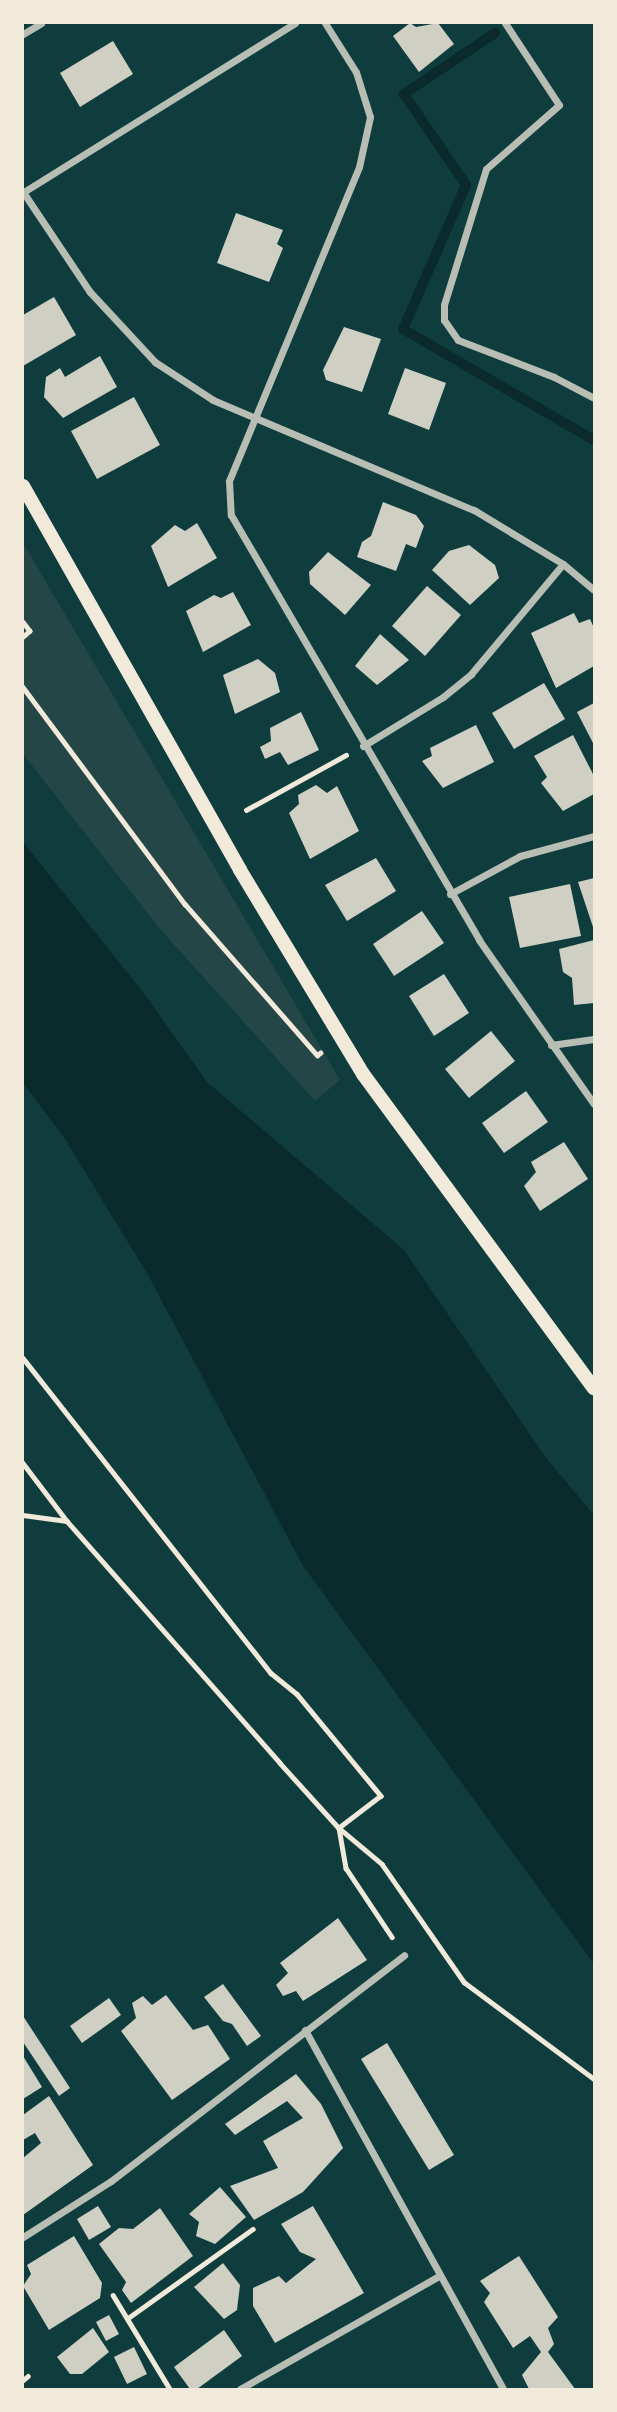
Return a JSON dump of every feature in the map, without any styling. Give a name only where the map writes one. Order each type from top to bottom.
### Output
[{"type":"main road","points":[[23,486],[240,870],[344,1040],[400,1128],[594,1388]]},
{"type":"street","points":[[23,34],[41,23]]},
{"type":"street","points":[[295,23],[23,192],[115,324],[155,362],[213,400],[474,510],[563,564],[594,590]]},
{"type":"street","points":[[325,23],[356,72],[370,117],[359,167],[229,481],[231,515],[450,894],[594,1104]]},
{"type":"street","points":[[505,23],[559,105],[486,169],[444,305],[444,320],[458,340],[554,377],[594,398]]},
{"type":"street","points":[[363,746],[443,697],[471,674],[563,564]]},
{"type":"street","points":[[450,894],[520,856],[594,836]]},
{"type":"street","points":[[551,1045],[594,1039]]},
{"type":"street","points":[[23,2237],[111,2181],[404,1955]]},
{"type":"street","points":[[305,2030],[503,2389]]},
{"type":"street","points":[[240,2389],[439,2276]]},
{"type":"path","points":[[23,622],[30,631],[23,637]]},
{"type":"path","points":[[23,687],[185,904],[317,1055],[344,1040]]},
{"type":"path","points":[[246,810],[363,746]]},
{"type":"path","points":[[23,1358],[271,1673],[297,1693],[381,1796],[339,1828]]},
{"type":"path","points":[[23,1463],[67,1521],[339,1828],[382,1864],[464,1982],[594,2078]]},
{"type":"path","points":[[23,1515],[67,1521]]},
{"type":"path","points":[[339,1828],[346,1868],[404,1955]]},
{"type":"path","points":[[128,2318],[253,2229]]},
{"type":"path","points":[[113,2295],[170,2389]]},
{"type":"path","points":[[23,2380],[28,2376]]},
{"type":"shaded area","points":[[23,543],[340,1080],[315,1101],[160,929],[23,754]]},
{"type":"shaded area","points":[[23,842],[146,996],[207,1082],[404,1250],[546,1458],[594,1515],[594,1964],[303,1566],[148,1275],[65,1139],[23,1083]]},
{"type":"building","points":[[410,23],[416,27],[438,23],[454,44],[419,72],[393,36]]},
{"type":"building","points":[[113,41],[133,74],[80,107],[60,73]]},
{"type":"building","points":[[236,213],[283,230],[277,244],[283,248],[269,282],[217,263]]},
{"type":"building","points":[[54,297],[76,335],[23,366],[23,315]]},
{"type":"building","points":[[344,327],[381,339],[362,392],[326,380],[323,370]]},
{"type":"building","points":[[100,356],[117,387],[63,418],[44,397],[46,377],[60,368],[65,377]]},
{"type":"building","points":[[405,368],[446,383],[429,430],[388,414]]},
{"type":"building","points":[[134,397],[160,445],[97,479],[71,431]]},
{"type":"building","points":[[383,502],[416,515],[424,526],[416,548],[406,544],[396,571],[357,557],[362,542],[371,536]]},
{"type":"building","points":[[197,523],[217,558],[168,587],[151,546],[175,525],[185,531]]},
{"type":"building","points":[[469,545],[495,565],[499,578],[470,605],[432,570],[449,551]]},
{"type":"building","points":[[328,552],[371,585],[345,615],[310,584],[309,572]]},
{"type":"building","points":[[427,586],[461,615],[425,656],[392,626]]},
{"type":"building","points":[[233,592],[251,625],[203,652],[186,611],[214,595],[221,598]]},
{"type":"building","points":[[574,613],[579,623],[590,619],[594,628],[594,666],[556,688],[531,633]]},
{"type":"building","points":[[380,634],[409,660],[377,685],[355,666]]},
{"type":"building","points":[[258,659],[275,673],[280,692],[235,714],[223,675]]},
{"type":"building","points":[[544,683],[565,719],[514,749],[492,713]]},
{"type":"building","points":[[594,703],[594,745],[577,712]]},
{"type":"building","points":[[301,712],[319,750],[288,765],[280,752],[265,759],[260,747],[271,741],[270,728]]},
{"type":"building","points":[[476,725],[494,762],[443,788],[422,761],[432,756],[430,748]]},
{"type":"building","points":[[573,735],[594,776],[594,794],[563,811],[541,783],[547,777],[534,756]]},
{"type":"building","points":[[316,785],[327,793],[337,786],[359,831],[310,859],[289,813],[299,804],[298,795]]},
{"type":"building","points":[[376,858],[396,891],[347,921],[325,885]]},
{"type":"building","points":[[594,878],[594,930],[578,882]]},
{"type":"building","points":[[570,884],[581,936],[520,948],[509,897]]},
{"type":"building","points":[[422,911],[444,943],[394,976],[373,944]]},
{"type":"building","points":[[594,940],[594,1003],[574,1005],[572,978],[563,972],[559,949]]},
{"type":"building","points":[[444,974],[469,1013],[434,1036],[409,996]]},
{"type":"building","points":[[491,1031],[515,1061],[469,1098],[445,1069]]},
{"type":"building","points":[[526,1091],[548,1122],[504,1153],[482,1123]]},
{"type":"building","points":[[564,1142],[588,1179],[540,1211],[524,1186],[536,1172],[531,1162]]},
{"type":"building","points":[[338,1918],[367,1960],[303,2001],[296,1991],[283,1996],[276,1985],[288,1973],[280,1963]]},
{"type":"building","points":[[223,1984],[261,2036],[247,2046],[232,2024],[223,2021],[204,1997]]},
{"type":"building","points":[[166,1995],[193,2030],[208,2025],[230,2059],[172,2100],[121,2031],[136,2018],[132,2003],[143,1996],[152,2005]]},
{"type":"building","points":[[109,1998],[121,2015],[82,2043],[70,2026]]},
{"type":"building","points":[[23,2016],[70,2088],[59,2096],[23,2042]]},
{"type":"building","points":[[387,2043],[454,2155],[429,2170],[361,2059]]},
{"type":"building","points":[[23,2056],[42,2087],[23,2099]]},
{"type":"building","points":[[296,2074],[321,2104],[343,2148],[303,2192],[254,2220],[230,2186],[278,2168],[263,2141],[303,2118],[287,2101],[235,2135],[225,2124]]},
{"type":"building","points":[[49,2096],[93,2165],[23,2215],[23,2158],[41,2143],[35,2133],[23,2140],[23,2115]]},
{"type":"building","points":[[220,2187],[246,2217],[215,2244],[196,2236],[199,2222],[189,2214]]},
{"type":"building","points":[[98,2206],[111,2227],[89,2240],[77,2219]]},
{"type":"building","points":[[313,2206],[364,2293],[275,2343],[253,2306],[253,2288],[279,2276],[286,2283],[316,2259],[300,2252],[281,2224]]},
{"type":"building","points":[[160,2208],[193,2256],[131,2303],[122,2290],[126,2282],[99,2244],[119,2228],[133,2229]]},
{"type":"building","points":[[74,2236],[102,2283],[100,2298],[49,2330],[23,2286],[31,2274],[27,2265]]},
{"type":"building","points":[[519,2256],[558,2317],[548,2328],[554,2344],[548,2352],[575,2389],[529,2389],[522,2375],[541,2352],[530,2336],[513,2348],[484,2302],[490,2293],[480,2281]]},
{"type":"building","points":[[223,2263],[240,2285],[237,2310],[224,2319],[194,2287]]},
{"type":"building","points":[[109,2315],[119,2334],[106,2341],[96,2322]]},
{"type":"building","points":[[93,2328],[109,2352],[82,2374],[70,2374],[57,2357]]},
{"type":"building","points":[[224,2330],[242,2356],[197,2389],[190,2389],[174,2367]]},
{"type":"building","points":[[134,2347],[147,2374],[127,2384],[114,2357]]},
{"type":"waterway","points":[[495,33],[404,94],[466,185],[403,329],[594,440]]}]
